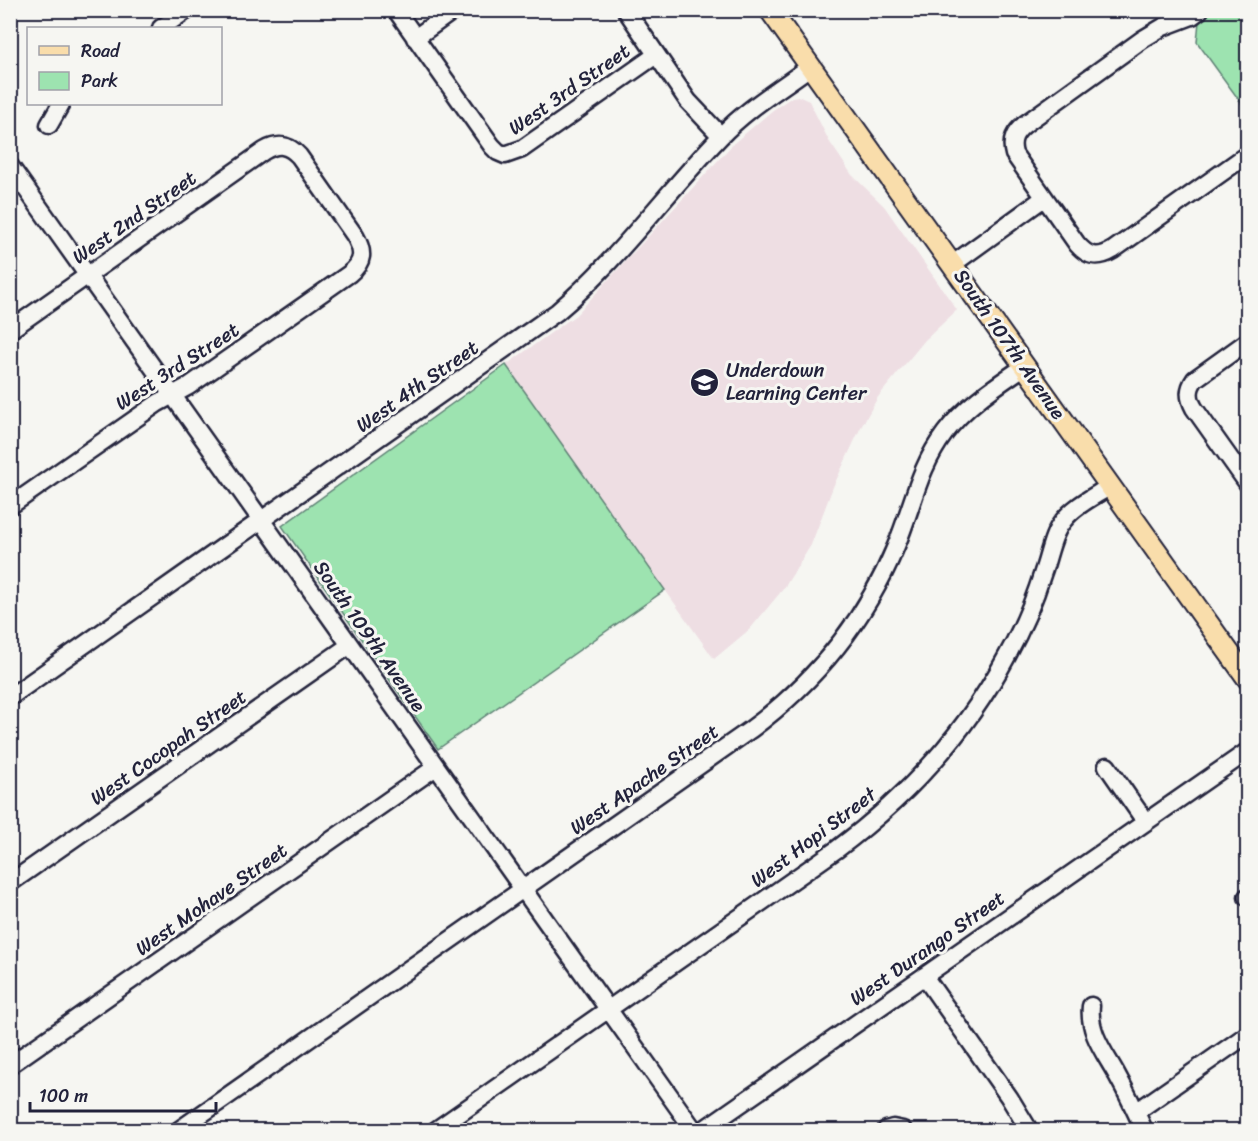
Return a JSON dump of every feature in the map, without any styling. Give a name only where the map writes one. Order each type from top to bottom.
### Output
[{"type":"main road","name":"South 107th Avenue","points":[[770,10],[1248,679]]},
{"type":"street","points":[[162,27],[187,10]]},
{"type":"street","points":[[396,10],[415,38],[454,10]]},
{"type":"street","points":[[626,10],[688,101],[720,136]]},
{"type":"street","points":[[1199,11],[1143,39],[1025,124],[1012,140],[1012,147],[1017,160],[1077,244],[1093,257],[1113,250],[1248,154]]},
{"type":"street","name":"West 3rd Street","points":[[415,38],[492,146],[505,155],[522,149],[656,55]]},
{"type":"street","name":"West 4th Street","points":[[10,697],[564,306],[584,287],[720,136],[755,106],[811,66]]},
{"type":"street","points":[[49,125],[60,105]]},
{"type":"street","name":"West 3rd Street","points":[[10,506],[158,403],[189,386],[360,264],[363,257],[362,250],[355,236],[299,156],[290,147],[284,145]]},
{"type":"street","name":"West 2nd Street","points":[[10,330],[264,151],[270,147],[284,145]]},
{"type":"street","name":"South 109th Avenue","points":[[10,166],[694,1131]]},
{"type":"street","points":[[953,264],[1044,198]]},
{"type":"street","points":[[1248,341],[1200,375],[1191,384],[1189,396],[1194,408],[1248,484]]},
{"type":"street","name":"West Apache Street","points":[[179,1131],[756,726],[787,701],[811,678],[844,639],[873,595],[899,539],[919,478],[938,443],[966,410],[1025,366]]},
{"type":"street","name":"West Hopi Street","points":[[436,1131],[852,838],[920,777],[966,721],[1006,658],[1030,608],[1058,527],[1069,514],[1110,486]]},
{"type":"street","name":"West Cocopah Street","points":[[10,883],[350,645]]},
{"type":"street","name":"West Durango Street","points":[[704,1131],[1248,751]]},
{"type":"street","points":[[1107,766],[1145,821]]},
{"type":"street","name":"West Mohave Street","points":[[10,1065],[436,767]]},
{"type":"street","points":[[924,976],[1029,1131]]},
{"type":"street","points":[[1091,1006],[1093,1031],[1144,1131]]},
{"type":"street","points":[[1136,1112],[1248,1034]]},
{"type":"shaded area","name":"Underdown Learning Center","points":[[798,96],[809,101],[829,141],[852,175],[884,206],[957,310],[925,340],[878,397],[833,487],[811,545],[784,588],[750,629],[714,659],[506,365],[576,315],[734,143],[773,110],[792,97]]},
{"type":"green space","points":[[1200,11],[1247,11],[1247,111],[1197,42]]},
{"type":"green space","points":[[506,365],[665,590],[438,749],[282,526]]},
{"type":"place","name":"Underdown Learning Center","points":[[705,382]]}]
